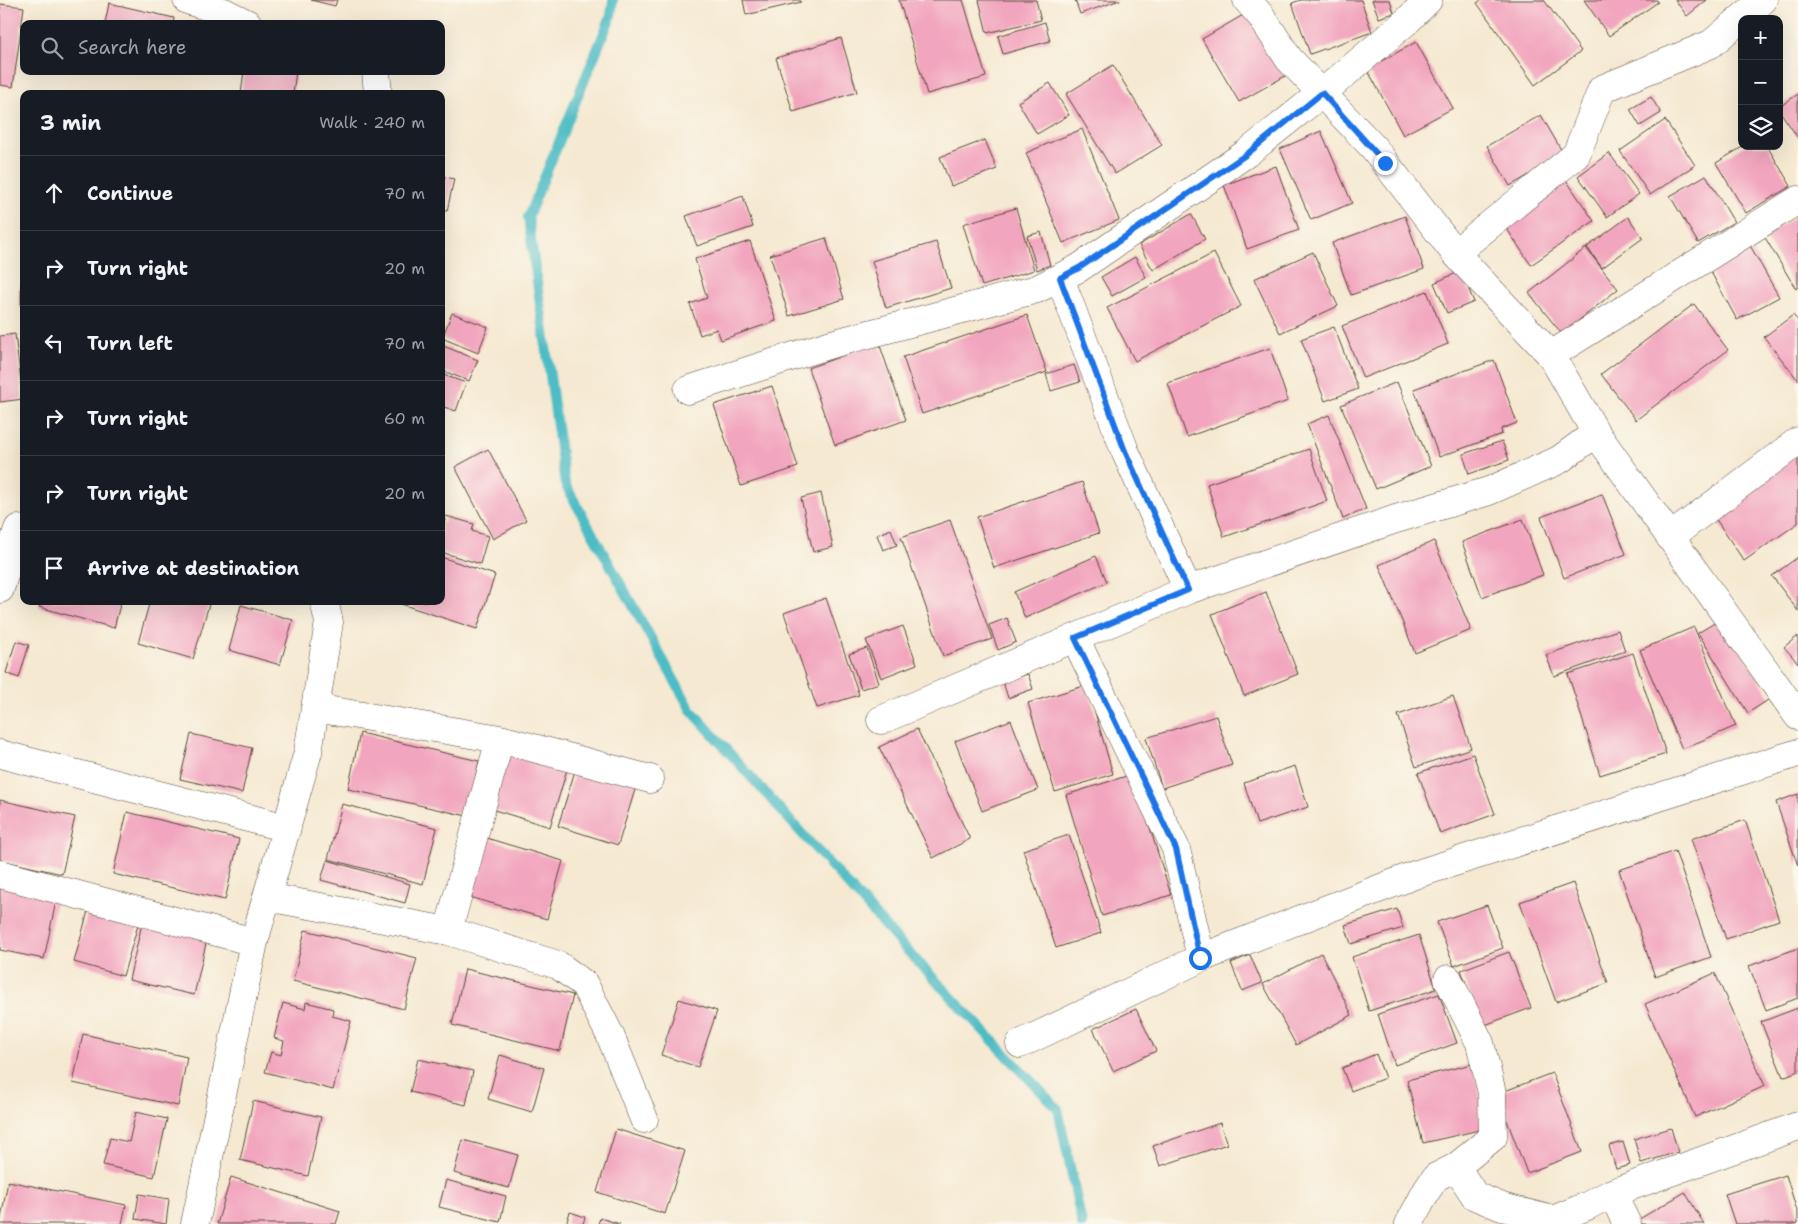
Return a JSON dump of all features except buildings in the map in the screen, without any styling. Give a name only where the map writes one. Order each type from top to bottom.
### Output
[{"type":"street","points":[[188,0],[233,12]]},
{"type":"street","points":[[1247,0],[1261,16],[1289,59],[1373,147],[1455,253],[1551,355],[1596,433],[1798,716]]},
{"type":"street","points":[[688,390],[828,345],[1037,289],[1079,268],[1247,154],[1322,93],[1402,11],[1428,0]]},
{"type":"street","points":[[1455,253],[1576,155],[1602,89],[1710,44],[1763,0]]},
{"type":"street","points":[[376,75],[378,90]]},
{"type":"street","points":[[1551,355],[1798,200]]},
{"type":"street","points":[[1060,278],[1125,451],[1188,590]]},
{"type":"street","points":[[881,720],[1188,590],[1396,519],[1489,491],[1559,460],[1596,433]]},
{"type":"street","points":[[1670,536],[1798,441]]},
{"type":"street","points":[[0,589],[14,528]]},
{"type":"street","points":[[195,1224],[254,942],[308,752],[329,622],[325,605]]},
{"type":"street","points":[[1075,638],[1176,849],[1200,958]]},
{"type":"street","points":[[315,708],[500,739],[650,779]]},
{"type":"street","points":[[448,931],[500,739]]},
{"type":"street","points":[[0,754],[287,828]]},
{"type":"street","points":[[1020,1044],[1200,958],[1417,874],[1798,754]]},
{"type":"street","points":[[0,874],[254,942]]},
{"type":"street","points":[[267,897],[448,931],[558,965],[584,984],[610,1035],[644,1119]]},
{"type":"street","points":[[1409,1224],[1427,1190],[1436,1178],[1456,1167],[1493,1136],[1492,1093],[1480,1044],[1448,979]]},
{"type":"street","points":[[1456,1167],[1475,1196],[1502,1206],[1554,1220],[1612,1193],[1798,1126]]},
{"type":"street","points":[[1612,1193],[1627,1224]]},
{"type":"waterway","points":[[613,0],[611,16],[528,217],[565,484],[691,710],[900,943],[1058,1109],[1082,1224]]},
{"type":"route","points":[[1200,958],[1176,849],[1075,638],[1188,590],[1125,451],[1060,278],[1079,268],[1247,154],[1322,93],[1373,147],[1385,163]]}]
